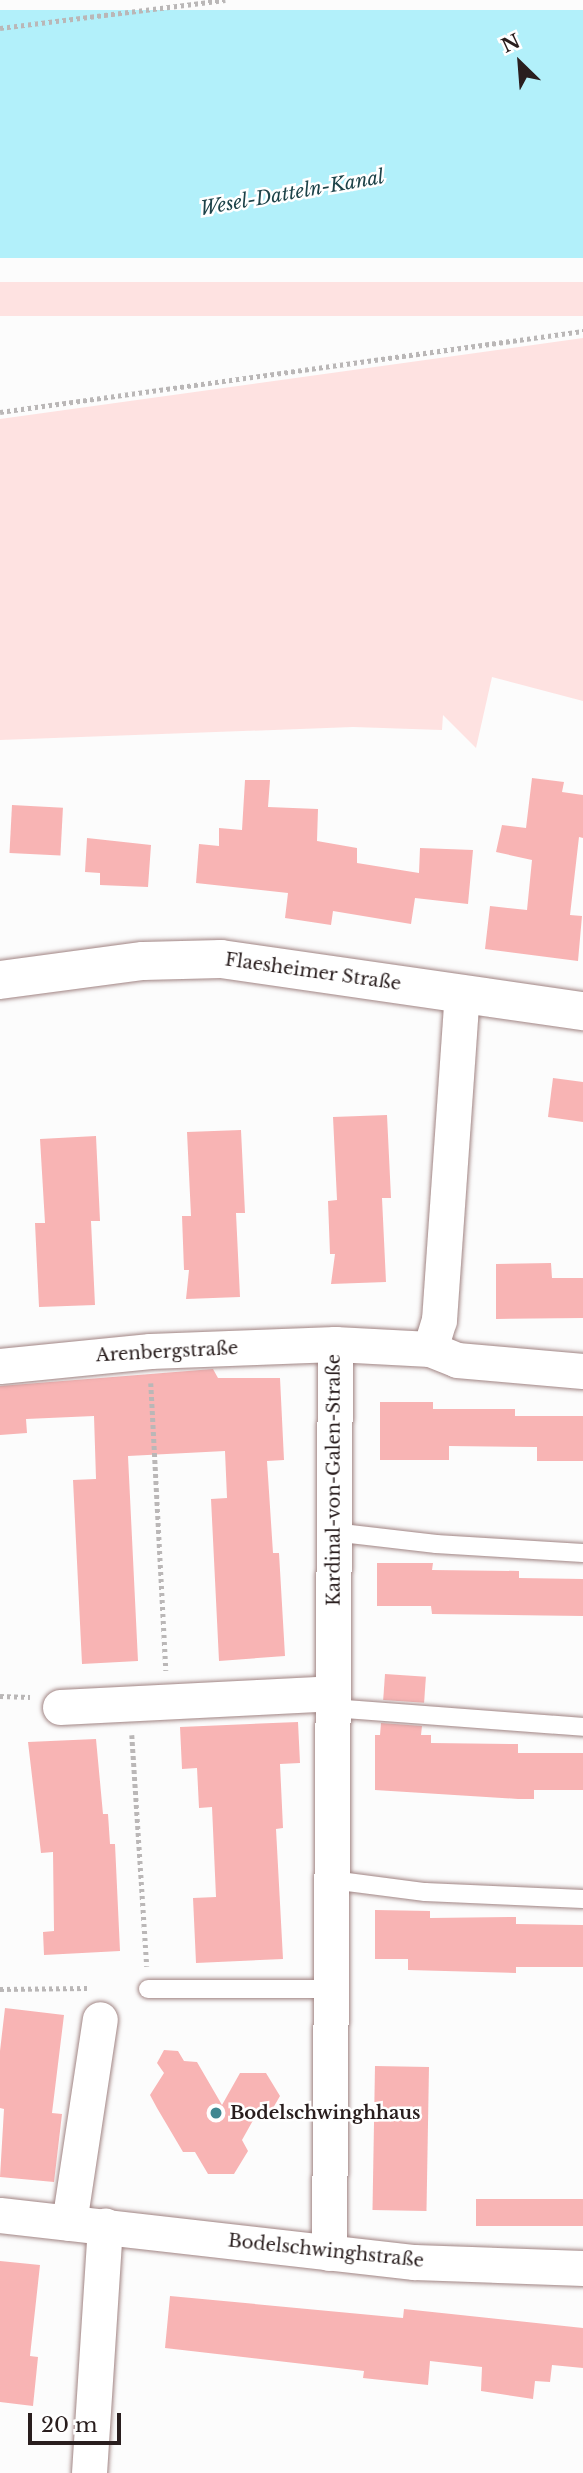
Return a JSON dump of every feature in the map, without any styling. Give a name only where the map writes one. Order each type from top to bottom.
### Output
[{"type":"main road","name":"Flaesheimer Straße","points":[[0,980],[133,962],[221,959],[583,1012]]},
{"type":"street","points":[[430,1349],[439,1320],[462,993]]},
{"type":"street","name":"Kardinal-von-Galen-Straße","points":[[329,2253],[333,1989],[335,1344],[430,1349],[457,1360],[583,1371]]},
{"type":"street","name":"Arenbergstraße","points":[[0,1366],[150,1351],[335,1344]]},
{"type":"street","points":[[60,1707],[332,1700]]},
{"type":"street","points":[[69,2222],[100,2019]]},
{"type":"street","name":"Bodelschwinghstraße","points":[[0,2216],[329,2253],[583,2268]]},
{"type":"street","points":[[89,2473],[105,2226]]},
{"type":"lane","points":[[333,1532],[436,1544],[583,1553]]},
{"type":"lane","points":[[332,1700],[583,1727]]},
{"type":"lane","points":[[332,1880],[425,1892],[583,1899]]},
{"type":"lane","points":[[148,1989],[333,1989]]},
{"type":"path","points":[[0,28],[225,0]]},
{"type":"path","points":[[0,412],[583,331]]},
{"type":"path","points":[[150,1351],[167,1703]]},
{"type":"path","points":[[0,1989],[148,1989],[130,1706]]},
{"type":"shaded area","points":[[0,282],[583,282],[583,316],[0,316]]},
{"type":"shaded area","points":[[583,338],[583,701],[492,677],[476,748],[443,715],[442,730],[353,727],[0,740],[0,419]]},
{"type":"water","name":"Wesel-Datteln-Kanal","points":[[0,10],[583,10],[583,258],[0,258]]},
{"type":"building","points":[[532,778],[564,782],[562,792],[583,795],[583,838],[579,837],[570,915],[582,916],[578,961],[485,949],[490,906],[527,910],[532,860],[496,852],[502,825],[526,828]]},
{"type":"building","points":[[245,780],[270,780],[268,807],[318,809],[317,841],[357,848],[357,863],[419,873],[420,848],[473,850],[468,904],[415,898],[411,924],[333,911],[331,925],[285,918],[288,893],[196,883],[199,844],[219,846],[219,828],[242,830]]},
{"type":"building","points":[[12,805],[63,808],[60,856],[9,853]]},
{"type":"building","points":[[87,838],[151,845],[148,887],[100,885],[100,873],[85,872]]},
{"type":"building","points":[[553,1078],[583,1082],[583,1122],[548,1117]]},
{"type":"building","points":[[387,1115],[391,1198],[382,1198],[386,1282],[331,1284],[335,1254],[330,1254],[328,1201],[337,1200],[333,1117]]},
{"type":"building","points":[[241,1130],[245,1213],[236,1213],[240,1297],[186,1299],[189,1270],[184,1270],[182,1216],[191,1216],[187,1132]]},
{"type":"building","points":[[96,1136],[100,1221],[91,1221],[95,1305],[39,1307],[35,1223],[45,1223],[40,1139]]},
{"type":"building","points":[[551,1263],[552,1278],[583,1278],[583,1318],[496,1319],[496,1264]]},
{"type":"building","points":[[213,1369],[218,1378],[280,1378],[284,1460],[267,1461],[273,1553],[279,1553],[285,1656],[219,1661],[211,1499],[227,1498],[225,1451],[128,1456],[138,1661],[82,1664],[73,1480],[96,1479],[94,1416],[26,1419],[27,1433],[0,1435],[0,1386]]},
{"type":"building","points":[[380,1402],[433,1402],[433,1409],[515,1409],[515,1416],[583,1416],[583,1461],[537,1461],[537,1447],[449,1446],[449,1460],[380,1460]]},
{"type":"building","points":[[377,1563],[433,1563],[432,1570],[519,1571],[519,1578],[583,1579],[583,1616],[432,1614],[431,1606],[377,1606]]},
{"type":"building","points":[[385,1674],[426,1677],[424,1703],[383,1700]]},
{"type":"building","points":[[298,1722],[300,1763],[280,1764],[283,1828],[276,1829],[283,1959],[196,1963],[193,1898],[216,1897],[212,1807],[199,1808],[197,1768],[182,1769],[180,1727]]},
{"type":"building","points":[[381,1723],[422,1726],[421,1735],[431,1735],[431,1743],[518,1744],[518,1753],[583,1753],[583,1790],[534,1790],[534,1799],[518,1799],[375,1790],[375,1735],[380,1735]]},
{"type":"building","points":[[96,1739],[103,1814],[108,1814],[110,1844],[115,1844],[120,1951],[44,1955],[43,1932],[54,1931],[53,1852],[41,1853],[28,1742]]},
{"type":"building","points":[[375,1910],[430,1911],[430,1918],[516,1917],[516,1924],[583,1925],[583,1967],[516,1967],[516,1973],[408,1970],[408,1959],[375,1959]]},
{"type":"building","points":[[5,2008],[64,2015],[52,2113],[62,2114],[54,2182],[0,2177],[4,2109],[0,2108],[0,2051]]},
{"type":"building","name":"Bodelschwinghhaus","points":[[164,2050],[178,2051],[184,2061],[197,2062],[222,2105],[240,2073],[266,2073],[280,2096],[273,2108],[260,2108],[242,2140],[248,2151],[234,2174],[208,2174],[195,2152],[183,2152],[157,2108],[150,2095],[164,2073],[157,2063]]},
{"type":"building","points":[[375,2066],[429,2067],[426,2211],[372,2210]]},
{"type":"building","points":[[476,2199],[583,2199],[583,2226],[476,2226]]},
{"type":"building","points":[[0,2261],[40,2265],[30,2356],[38,2357],[33,2406],[0,2402]]},
{"type":"building","points":[[170,2296],[403,2318],[404,2309],[583,2328],[583,2368],[552,2365],[550,2382],[535,2381],[533,2399],[481,2391],[482,2367],[430,2361],[428,2385],[363,2378],[364,2371],[165,2348]]},
{"type":"place","name":"Bodelschwinghhaus","points":[[216,2113]]}]
